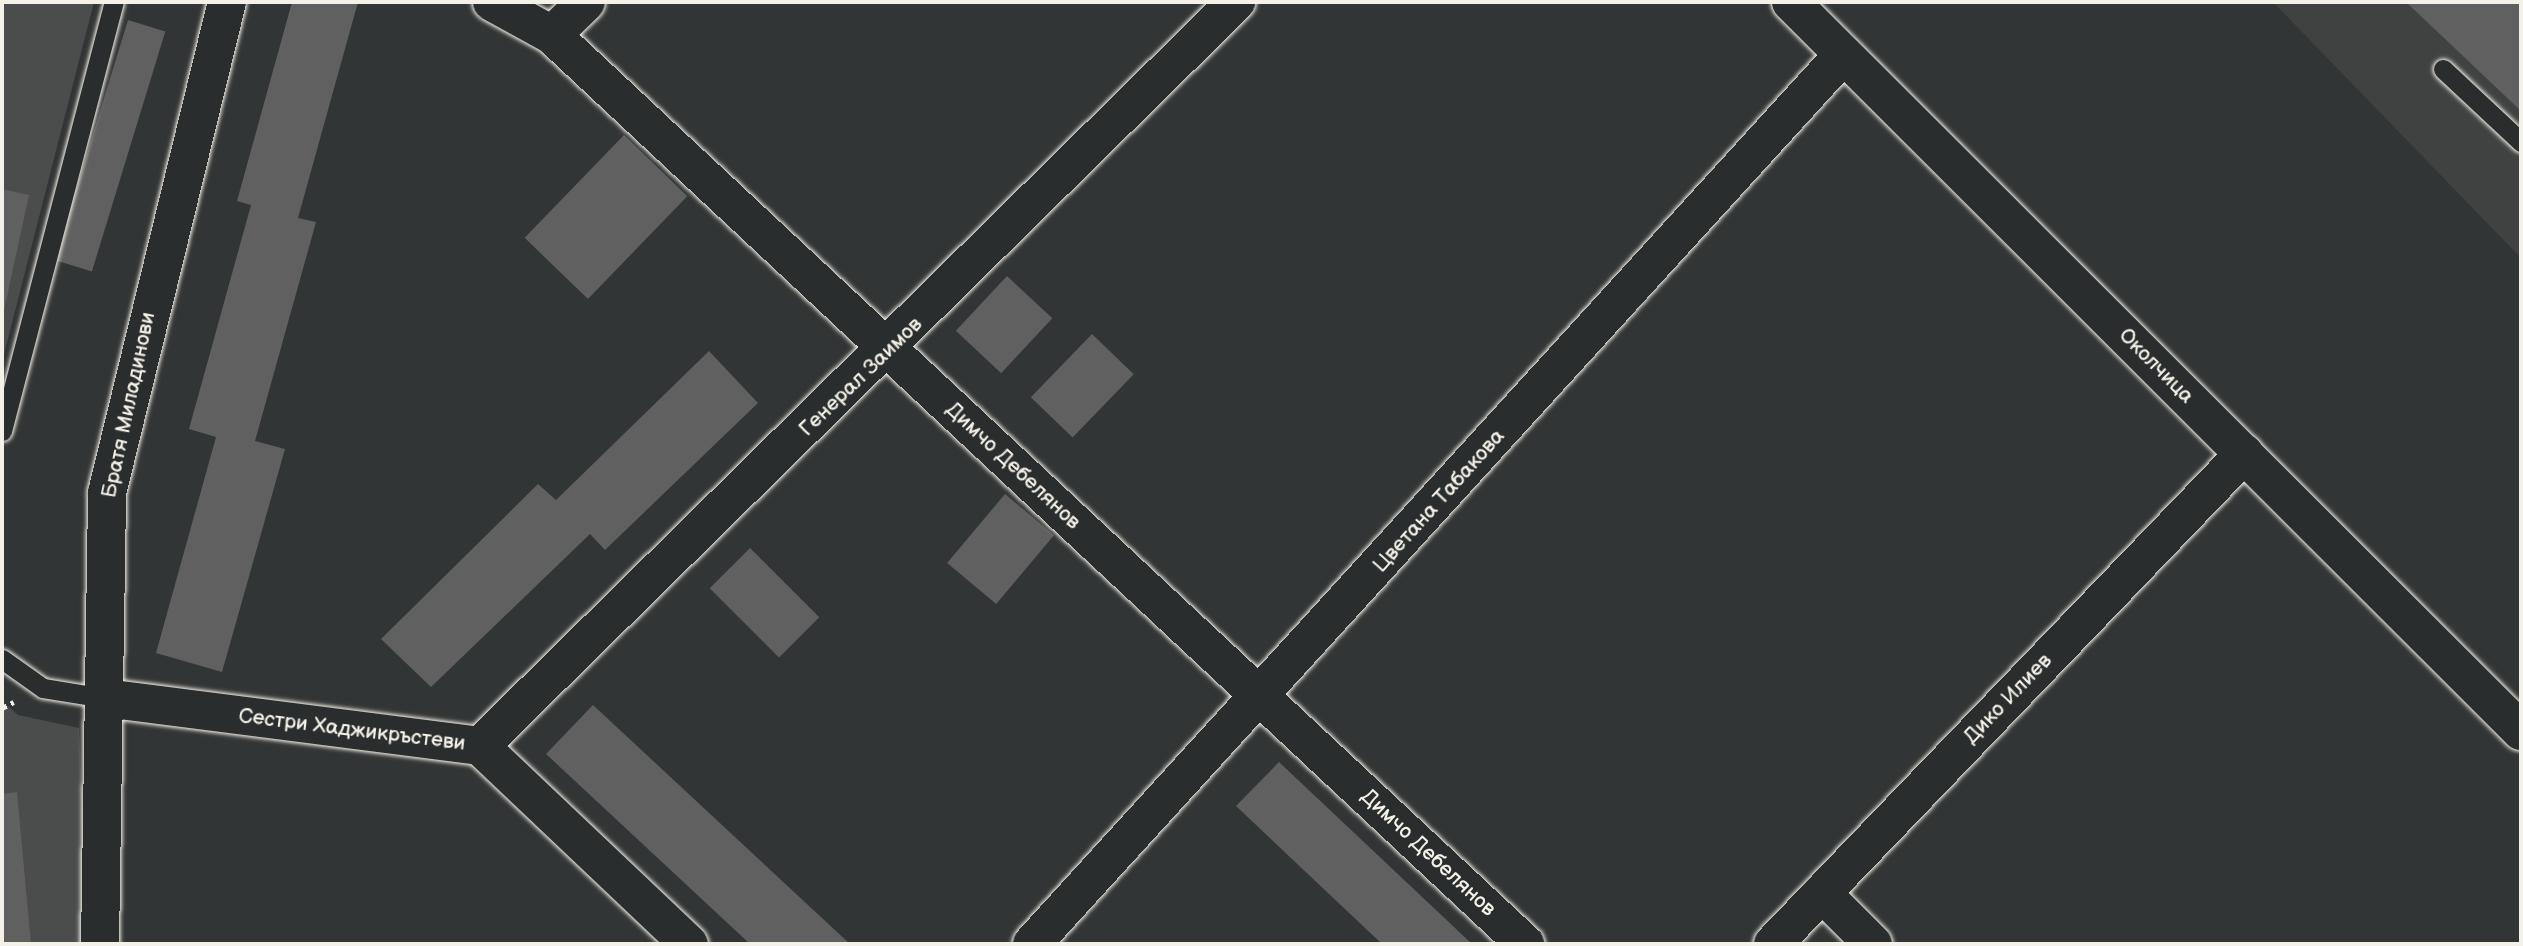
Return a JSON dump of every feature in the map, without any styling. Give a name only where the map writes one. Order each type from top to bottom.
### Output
[{"type":"street","name":"Братя Миладинови","points":[[100,944],[107,493],[227,2]]},
{"type":"street","name":"Димчо Дебелянов","points":[[492,2],[552,35],[1525,944]]},
{"type":"street","points":[[552,35],[586,2]]},
{"type":"street","name":"Генерал Заимов","points":[[480,746],[889,350],[1236,2]]},
{"type":"street","name":"Околчица","points":[[1791,2],[2244,454],[2517,719]]},
{"type":"street","name":"Цветана Табакова","points":[[1032,944],[1261,697],[1843,55]]},
{"type":"street","name":"Дико Илиев","points":[[1773,944],[2244,454]]},
{"type":"street","name":"Сестри Хаджикръстеви","points":[[104,698],[480,746],[689,944]]},
{"type":"street","points":[[1822,894],[1872,944]]},
{"type":"lane","points":[[2,431],[114,2]]},
{"type":"lane","points":[[2443,69],[2521,142]]},
{"type":"lane","points":[[2,659],[43,688],[104,698]]},
{"type":"shaded area","points":[[2,2],[94,2],[2,362]]},
{"type":"shaded area","points":[[2273,2],[2521,2],[2521,258]]},
{"type":"shaded area","points":[[2,701],[18,715],[79,728],[88,944],[2,944]]},
{"type":"building","points":[[292,2],[358,2],[298,218],[316,222],[255,441],[285,449],[222,672],[156,653],[216,437],[189,429],[251,205],[237,201]]},
{"type":"building","points":[[2406,2],[2521,2],[2521,111]]},
{"type":"building","points":[[128,20],[165,31],[92,271],[55,260]]},
{"type":"building","points":[[624,135],[687,196],[588,299],[525,238]]},
{"type":"building","points":[[2,189],[29,195],[3,315],[2,315]]},
{"type":"building","points":[[1007,276],[1052,318],[1001,373],[956,331]]},
{"type":"building","points":[[1092,334],[1134,374],[1073,438],[1031,397]]},
{"type":"building","points":[[709,351],[758,403],[605,550],[590,534],[431,687],[381,639],[538,484],[556,500]]},
{"type":"building","points":[[1005,494],[1054,535],[996,604],[947,563]]},
{"type":"building","points":[[750,548],[819,617],[779,658],[710,588]]},
{"type":"building","points":[[593,705],[850,944],[750,944],[546,754]]},
{"type":"building","points":[[1279,762],[1472,944],[1382,944],[1236,806]]},
{"type":"building","points":[[17,792],[31,944],[2,944],[2,794]]}]
